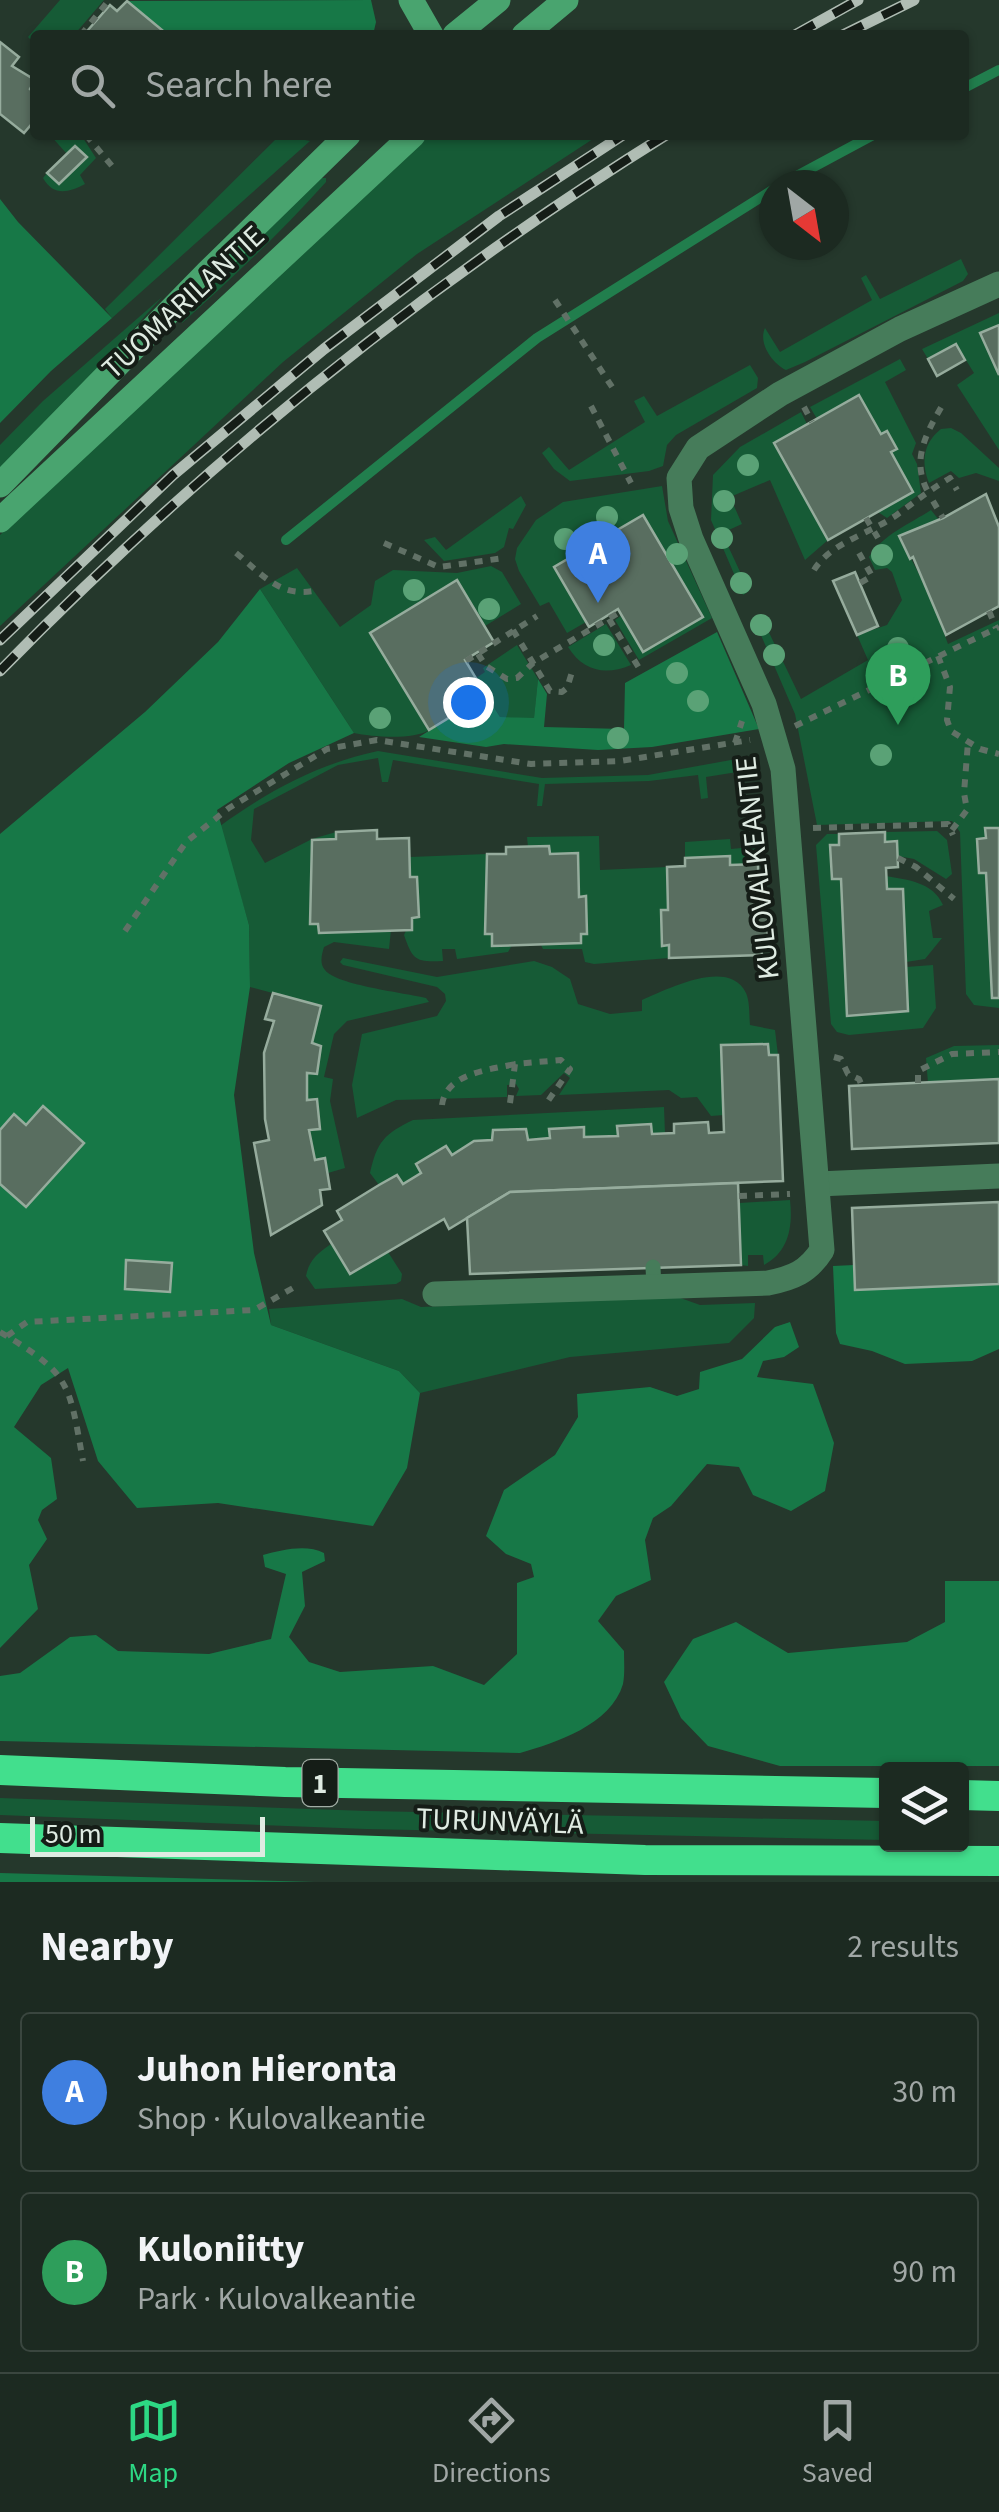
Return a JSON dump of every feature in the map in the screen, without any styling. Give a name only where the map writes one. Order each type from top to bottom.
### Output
[{"type":"highway","name":"TURUNVÄYLÄ","points":[[0,1770],[285,1782],[879,1793]]},
{"type":"highway","points":[[969,1795],[999,1796]]},
{"type":"highway","name":"TURUNVÄYLÄ","points":[[0,1838],[645,1860],[999,1861]]},
{"type":"main road","points":[[412,0],[427,30]]},
{"type":"main road","points":[[464,23],[498,0]]},
{"type":"main road","points":[[530,30],[566,0]]},
{"type":"main road","name":"TUOMARILANTIE","points":[[0,485],[343,140]]},
{"type":"main road","name":"TUOMARILANTIE","points":[[0,520],[408,140]]},
{"type":"street","name":"KULOVALKEANTIE","points":[[434,1294],[654,1277],[768,1283],[804,1272],[822,1250],[784,769],[788,729],[690,539],[681,508],[680,478],[698,448],[767,402],[900,329],[999,284]]},
{"type":"street","points":[[818,1184],[999,1176]]},
{"type":"path","points":[[85,30],[110,0]]},
{"type":"path","points":[[90,140],[112,166]]},
{"type":"path","points":[[555,300],[616,392]]},
{"type":"path","points":[[789,414],[818,398]]},
{"type":"path","points":[[927,490],[922,480],[921,450],[943,404]]},
{"type":"path","points":[[591,406],[631,483]]},
{"type":"path","points":[[814,570],[822,558],[896,516],[927,490],[950,478],[957,490]]},
{"type":"path","points":[[932,501],[943,518]]},
{"type":"path","points":[[866,518],[878,538]]},
{"type":"path","points":[[384,543],[440,567],[504,558]]},
{"type":"path","points":[[236,552],[278,587],[297,595],[318,590]]},
{"type":"path","points":[[859,553],[872,576],[860,583]]},
{"type":"path","points":[[478,654],[486,666],[507,679],[517,678],[533,663],[620,612]]},
{"type":"path","points":[[125,930],[186,842],[229,808],[327,749],[378,740],[531,764],[620,761],[703,749],[788,729],[998,628],[988,612]]},
{"type":"path","points":[[466,661],[537,616]]},
{"type":"path","points":[[609,619],[639,668]]},
{"type":"path","points":[[513,630],[554,693],[568,688],[572,672]]},
{"type":"path","points":[[938,656],[950,687],[947,720],[951,731],[999,754]]},
{"type":"path","points":[[806,828],[948,824],[952,832],[966,810],[968,742]]},
{"type":"path","points":[[898,858],[954,899]]},
{"type":"path","points":[[826,1051],[827,1058],[841,1059],[848,1074],[859,1078],[862,1086]]},
{"type":"path","points":[[918,1083],[918,1070],[952,1054],[999,1052]]},
{"type":"path","points":[[442,1106],[450,1085],[478,1072],[561,1060],[570,1070],[548,1101]]},
{"type":"path","points":[[510,1103],[515,1064]]},
{"type":"path","points":[[738,1196],[797,1194],[798,1207]]},
{"type":"path","points":[[4,1334],[28,1322],[254,1310],[293,1288]]},
{"type":"path","points":[[4,1334],[46,1359],[71,1394],[83,1462]]},
{"type":"green space","points":[[60,0],[104,0],[78,30],[34,30]]},
{"type":"green space","points":[[371,0],[376,22],[374,30],[163,30],[127,1]]},
{"type":"green space","points":[[54,140],[84,140],[96,158],[80,175],[85,184],[61,191],[51,188],[43,178],[47,173],[59,184],[86,157],[75,146],[67,154]]},
{"type":"green space","points":[[275,140],[310,141],[112,318],[105,309]]},
{"type":"green space","points":[[423,140],[591,140],[417,254],[283,362],[0,626],[0,535]]},
{"type":"green space","points":[[318,178],[326,178],[326,182],[292,219],[182,323],[182,315]]},
{"type":"green space","points":[[0,199],[112,318],[51,371],[0,423]]},
{"type":"green space","points":[[961,259],[968,274],[963,281],[805,362],[786,370],[768,352],[763,340],[765,328],[780,352],[872,300],[861,278],[866,275],[880,299]]},
{"type":"green space","points":[[162,297],[0,479],[0,445],[43,401]]},
{"type":"green space","points":[[999,313],[999,325],[981,334],[999,375],[999,450],[957,385],[974,373],[956,344],[928,359],[922,349]]},
{"type":"green space","points":[[900,359],[906,370],[885,382],[916,443],[912,454],[921,493],[887,518],[878,512],[913,492],[888,454],[896,449],[887,431],[881,434],[859,396],[817,419],[810,407]]},
{"type":"green space","points":[[750,365],[758,378],[757,388],[676,435],[667,445],[663,466],[570,481],[542,453],[549,447],[569,470],[645,422],[634,401],[644,396],[657,416]]},
{"type":"green space","points":[[801,412],[807,424],[774,444],[828,540],[805,560],[770,480],[730,497],[742,524],[722,533],[749,591],[743,595],[711,520],[713,475],[740,447]]},
{"type":"green space","points":[[951,428],[999,468],[999,481],[976,473],[959,478],[951,471],[929,483],[925,468],[927,447],[941,429]]},
{"type":"green space","points":[[662,486],[668,521],[712,618],[639,660],[615,620],[622,615],[703,617],[643,515],[554,567],[586,622],[567,633],[549,602],[540,606],[515,559],[517,548],[536,520],[563,502]]},
{"type":"green space","points":[[521,496],[526,505],[513,529],[509,528],[504,547],[495,553],[444,561],[424,540],[435,537],[446,550]]},
{"type":"green space","points":[[931,510],[939,520],[899,536],[938,610],[948,644],[999,620],[999,828],[986,828],[986,838],[977,839],[979,872],[986,873],[992,997],[999,998],[999,1008],[974,1005],[966,994],[960,832],[952,821],[817,825],[795,714],[754,619],[761,616],[801,699],[868,660],[857,635],[887,625],[902,600],[892,572],[887,568],[875,570],[869,557],[889,536]]},
{"type":"green space","points":[[491,566],[502,572],[521,604],[485,626],[457,580],[370,632],[429,730],[404,736],[354,733],[260,589],[297,568],[340,627],[371,605],[375,581],[393,570],[457,573]]},
{"type":"green space","points":[[260,589],[354,733],[289,763],[217,810],[249,925],[250,987],[234,1095],[254,1253],[271,1325],[399,1371],[420,1393],[407,1468],[373,1526],[218,1503],[137,1508],[98,1461],[68,1368],[41,1385],[14,1427],[51,1458],[57,1499],[42,1510],[38,1520],[47,1539],[29,1565],[38,1609],[0,1648],[0,834],[145,712],[218,642]]},
{"type":"green space","points":[[606,624],[631,665],[595,669],[568,647]]},
{"type":"green space","points":[[717,632],[759,729],[652,747],[598,750],[504,744],[486,747],[419,737],[486,695],[500,717],[534,718],[538,679],[547,694],[544,727],[624,729],[625,683]]},
{"type":"green space","points":[[517,645],[538,679],[534,719],[500,717],[476,678],[485,672],[483,668]]},
{"type":"green space","points":[[378,751],[542,778],[648,775],[753,756],[756,769],[706,777],[708,798],[701,799],[698,775],[649,781],[545,784],[542,806],[537,806],[539,784],[393,760],[388,782],[382,782],[378,758],[338,765],[254,809],[251,840],[265,863],[312,839],[336,832],[336,839],[312,840],[310,924],[318,924],[319,933],[391,930],[389,949],[334,942],[324,947],[325,970],[343,980],[426,998],[429,1002],[347,1021],[334,1034],[324,1077],[333,1079],[330,1101],[345,1168],[328,1173],[325,1158],[315,1160],[309,1130],[320,1128],[316,1099],[307,1100],[307,1073],[316,1074],[312,1043],[321,1006],[250,987],[249,925],[220,826],[295,780]]},
{"type":"green space","points":[[937,831],[947,840],[952,874],[946,879],[914,859],[898,856],[897,841],[885,842],[885,832]]},
{"type":"green space","points":[[752,833],[757,833],[758,864],[730,865],[729,856],[685,858],[685,842],[730,839],[731,849],[752,847]]},
{"type":"green space","points":[[827,834],[839,834],[839,845],[830,846],[832,879],[841,879],[847,1016],[908,1011],[906,967],[933,965],[936,1008],[923,1028],[849,1035],[837,1032],[831,1024],[816,845]]},
{"type":"green space","points":[[599,836],[600,870],[667,867],[668,910],[661,911],[662,945],[669,945],[669,958],[594,964],[585,962],[582,949],[543,949],[541,945],[581,943],[581,934],[587,933],[586,897],[579,897],[578,853],[550,854],[528,847],[527,837]]},
{"type":"green space","points":[[487,854],[485,934],[492,934],[493,946],[512,945],[508,952],[457,959],[455,949],[442,949],[443,961],[417,958],[404,935],[412,918],[419,916],[417,877],[410,877],[410,857]]},
{"type":"green space","points":[[886,876],[926,887],[943,905],[929,911],[933,938],[942,938],[925,959],[906,962],[903,890],[887,889]]},
{"type":"green space","points":[[343,958],[437,977],[534,961],[570,979],[578,1004],[610,1014],[642,1011],[642,1000],[697,979],[726,978],[738,983],[746,993],[750,1025],[775,1030],[778,1055],[769,1055],[767,1044],[722,1045],[724,1115],[711,1116],[697,1097],[681,1098],[669,1090],[559,1095],[570,1078],[564,1073],[541,1095],[516,1096],[516,1084],[507,1085],[507,1097],[396,1100],[357,1118],[352,1085],[362,1034],[437,1016],[446,1001],[437,987],[343,965]]},
{"type":"green space","points":[[999,1045],[999,1079],[928,1083],[926,1058],[954,1046]]},
{"type":"green space","points":[[664,1107],[665,1134],[652,1134],[651,1124],[617,1126],[618,1136],[584,1137],[549,1130],[550,1138],[474,1141],[452,1155],[445,1147],[417,1163],[421,1173],[403,1184],[379,1185],[370,1173],[383,1140],[413,1120]]},
{"type":"green space","points":[[790,1200],[790,1229],[779,1253],[764,1265],[763,1255],[748,1255],[748,1266],[741,1265],[739,1203]]},
{"type":"green space","points":[[331,1244],[350,1274],[388,1252],[402,1274],[401,1281],[315,1289],[306,1276],[307,1270]]},
{"type":"green space","points":[[854,1265],[855,1290],[999,1284],[999,1349],[972,1361],[905,1364],[840,1344],[836,1333],[833,1266]]},
{"type":"green space","points":[[675,1296],[700,1305],[755,1303],[754,1318],[729,1343],[570,1357],[420,1393],[399,1371],[271,1325],[269,1309],[402,1299],[421,1307]]},
{"type":"green space","points":[[790,1322],[799,1347],[784,1357],[763,1361],[757,1377],[813,1384],[834,1443],[825,1491],[791,1511],[753,1495],[739,1467],[707,1464],[671,1506],[653,1518],[645,1540],[651,1580],[616,1596],[598,1621],[624,1651],[623,1684],[607,1711],[580,1730],[520,1753],[0,1741],[0,1676],[20,1673],[70,1637],[96,1635],[118,1651],[209,1654],[271,1639],[286,1574],[265,1567],[263,1555],[294,1549],[324,1553],[325,1561],[302,1572],[305,1606],[289,1637],[309,1662],[340,1672],[433,1666],[484,1685],[517,1654],[517,1583],[534,1577],[531,1564],[506,1554],[486,1536],[504,1490],[555,1455],[578,1417],[577,1394],[650,1387],[677,1396],[699,1389],[700,1372],[742,1359],[775,1327]]},
{"type":"green space","points":[[945,1581],[999,1581],[999,1766],[879,1762],[879,1766],[780,1766],[708,1746],[681,1718],[664,1682],[693,1639],[736,1622],[788,1653],[907,1642],[945,1622]]},
{"type":"green space","points":[[0,1798],[367,1811],[879,1821],[879,1840],[366,1829],[0,1815]]},
{"type":"green space","points":[[0,1873],[315,1882],[0,1882]]},
{"type":"building","points":[[127,1],[162,30],[88,30],[110,5],[117,11]]},
{"type":"building","points":[[0,42],[19,57],[12,66],[30,77],[30,126],[24,133],[0,114]]},
{"type":"building","points":[[75,146],[87,157],[59,184],[47,173]]},
{"type":"building","points":[[999,325],[999,375],[980,333]]},
{"type":"building","points":[[956,344],[965,360],[937,376],[928,359]]},
{"type":"building","points":[[859,395],[881,434],[887,431],[897,449],[891,452],[913,492],[828,540],[774,443]]},
{"type":"building","points":[[986,494],[999,527],[999,606],[946,635],[913,557],[910,559],[899,536]]},
{"type":"building","points":[[643,515],[703,617],[643,652],[618,609],[589,627],[554,567]]},
{"type":"building","points":[[855,572],[878,626],[857,635],[833,581]]},
{"type":"building","points":[[457,580],[494,642],[465,660],[486,695],[429,730],[370,633]]},
{"type":"building","points":[[985,828],[999,828],[999,998],[992,998],[986,873],[979,873],[977,839],[986,838]]},
{"type":"building","points":[[377,830],[377,839],[409,838],[410,877],[417,877],[419,917],[412,918],[412,930],[319,933],[318,924],[310,924],[312,840],[336,839],[336,832]]},
{"type":"building","points":[[885,832],[885,842],[897,841],[898,867],[886,868],[887,889],[903,889],[908,1011],[847,1016],[841,879],[832,879],[830,845],[839,845],[839,834]]},
{"type":"building","points":[[549,846],[550,854],[578,853],[579,897],[586,896],[587,934],[581,934],[581,943],[492,946],[492,934],[485,934],[487,854],[506,854],[506,847]]},
{"type":"building","points":[[730,856],[730,865],[758,864],[759,909],[767,908],[768,943],[761,944],[762,955],[669,958],[669,945],[662,946],[661,910],[668,910],[667,867],[685,866],[685,858]]},
{"type":"building","points":[[273,993],[321,1006],[312,1043],[321,1046],[317,1074],[307,1073],[307,1100],[317,1099],[320,1129],[309,1130],[315,1160],[325,1158],[330,1189],[320,1190],[322,1205],[271,1235],[254,1143],[269,1140],[264,1053],[274,1021],[265,1019]]},
{"type":"building","points":[[768,1044],[769,1055],[778,1055],[783,1181],[510,1192],[449,1229],[444,1219],[350,1274],[324,1231],[342,1220],[337,1211],[379,1185],[397,1175],[403,1184],[421,1173],[416,1164],[446,1146],[452,1155],[474,1141],[492,1140],[493,1130],[526,1129],[528,1140],[550,1138],[549,1129],[584,1127],[584,1137],[618,1136],[617,1126],[651,1124],[652,1134],[674,1133],[674,1124],[708,1122],[709,1133],[724,1132],[721,1045]]},
{"type":"building","points":[[999,1079],[999,1143],[852,1149],[849,1086]]},
{"type":"building","points":[[43,1106],[84,1143],[26,1207],[0,1184],[0,1130],[14,1114],[26,1125]]},
{"type":"building","points":[[738,1183],[741,1265],[470,1274],[467,1218],[510,1192]]},
{"type":"building","points":[[999,1202],[999,1284],[855,1290],[852,1208]]},
{"type":"building","points":[[126,1260],[172,1263],[170,1292],[125,1289]]},
{"type":"waterway","points":[[969,85],[999,70]]},
{"type":"waterway","points":[[808,170],[864,140]]},
{"type":"waterway","points":[[286,540],[537,338],[759,198]]},
{"type":"railway","points":[[804,30],[858,0]]},
{"type":"railway","points":[[853,30],[914,0]]},
{"type":"railway","points":[[0,640],[173,475],[324,349],[499,216],[615,140]]},
{"type":"railway","points":[[0,671],[154,522],[317,383],[488,254],[658,140]]},
{"type":"place","name":"Juhon Hieronta","points":[[598,603]]},
{"type":"place","name":"Kuloniitty","points":[[898,725]]}]
